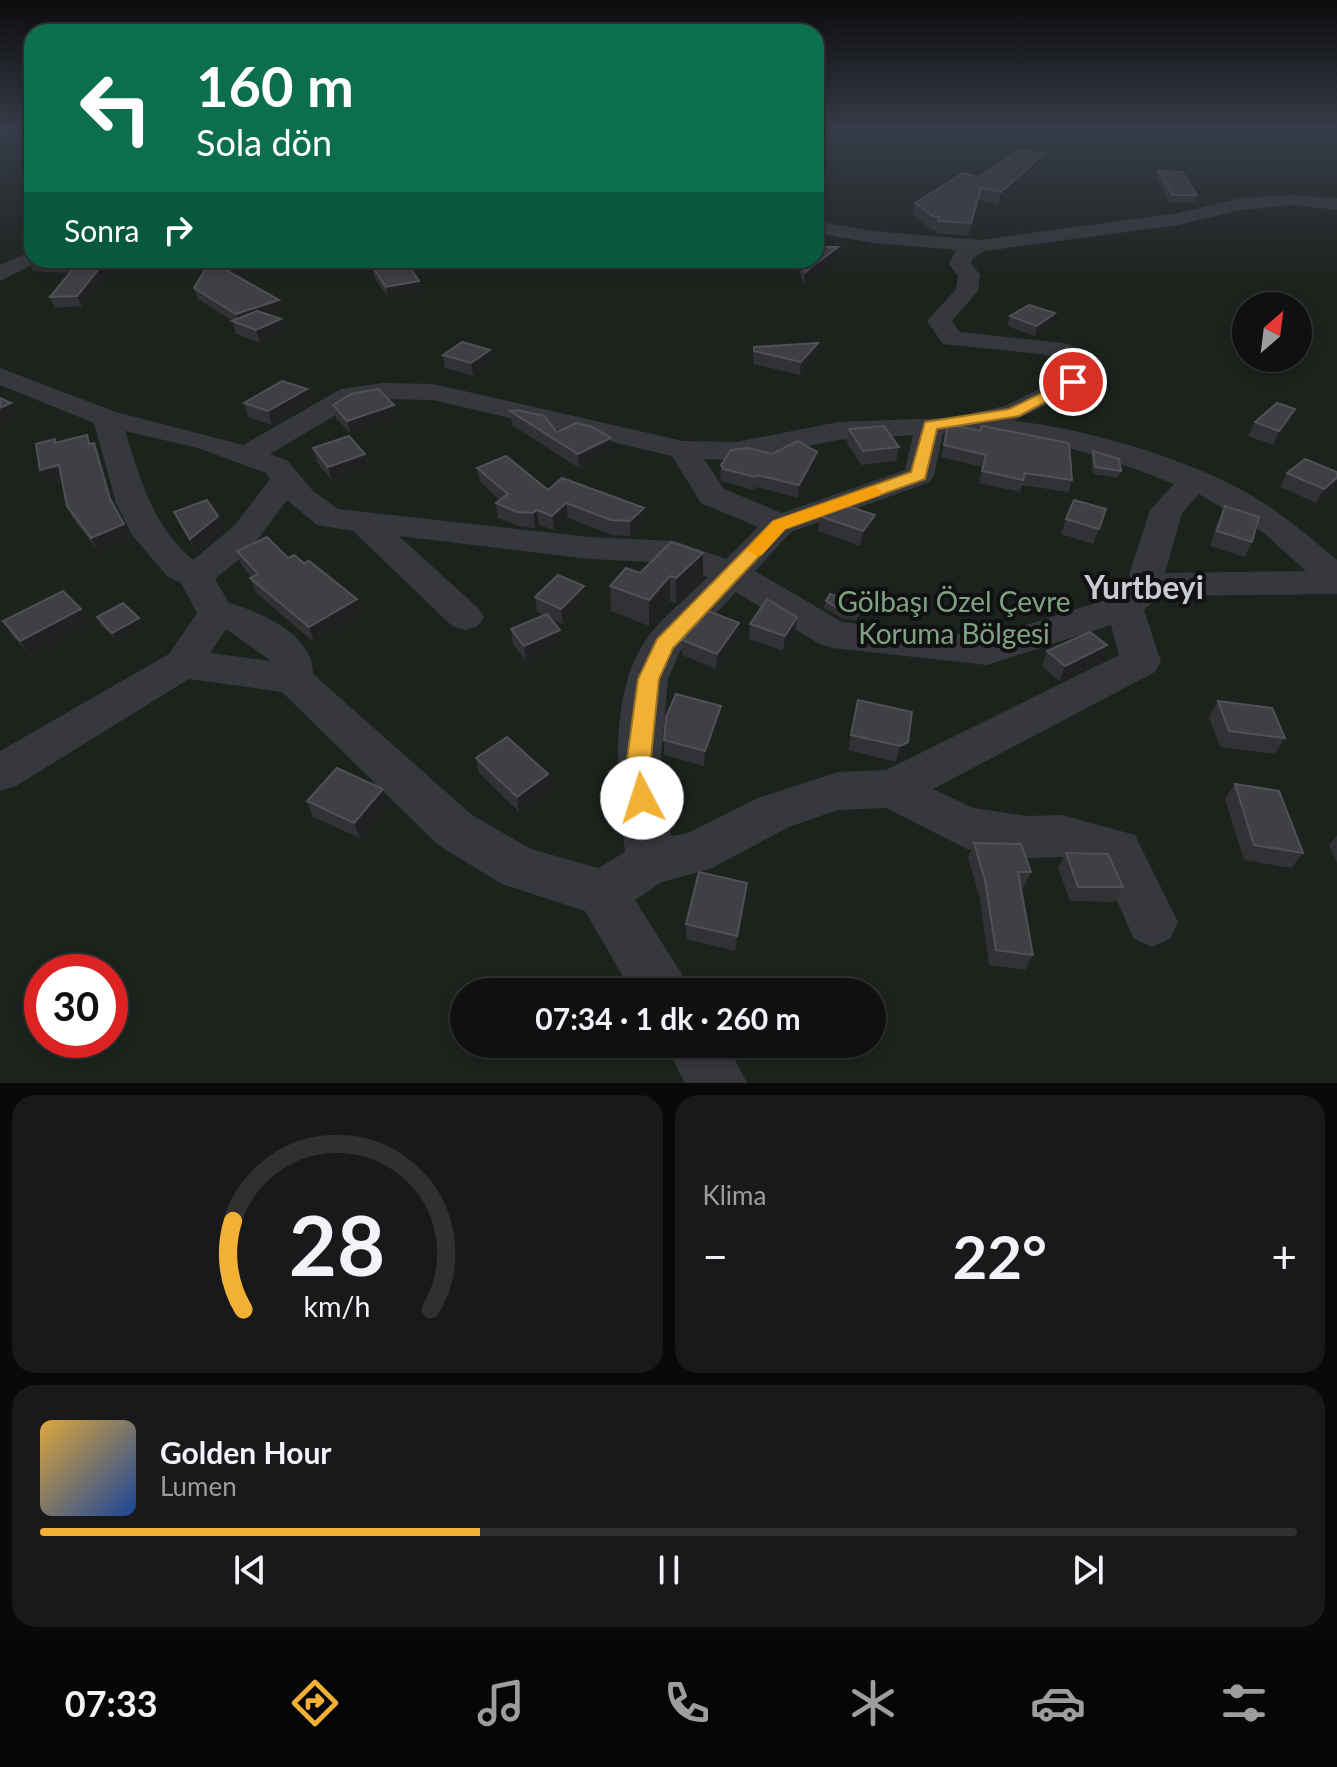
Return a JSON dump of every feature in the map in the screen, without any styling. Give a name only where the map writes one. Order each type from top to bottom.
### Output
[{"type":"street","points":[[824,228],[873,237],[980,246],[1178,219],[1241,204],[1293,200],[1337,204]]},
{"type":"street","points":[[248,454],[351,395],[383,391],[433,392],[683,450],[736,451],[838,431],[942,424],[1013,413],[1073,382],[1078,364],[1064,351],[1040,346],[952,339],[939,321],[967,291],[969,275],[960,264],[964,254],[980,246]]},
{"type":"street","points":[[0,274],[24,261]]},
{"type":"street","points":[[0,376],[107,418],[248,454],[277,467],[302,498],[329,518],[589,548],[675,552],[733,574],[833,634],[878,641],[987,651],[1138,595],[1175,586],[1337,580]]},
{"type":"street","points":[[107,418],[132,503],[149,535],[229,615],[271,640],[294,659],[293,679]]},
{"type":"street","points":[[942,424],[1053,434],[1141,460],[1220,491],[1276,526],[1337,580]]},
{"type":"street","points":[[651,862],[638,767],[648,679],[664,644],[779,525],[919,475],[942,424]]},
{"type":"street","points":[[683,450],[712,496],[756,512],[779,525]]},
{"type":"street","points":[[183,664],[213,565],[248,535],[286,478]]},
{"type":"street","points":[[602,893],[651,862],[693,854],[774,812],[838,791],[891,789],[1141,662],[1138,595],[1166,510],[1194,481]]},
{"type":"street","points":[[363,522],[465,617]]},
{"type":"street","points":[[0,773],[183,664],[293,679],[455,830],[519,868],[602,893],[654,978]]},
{"type":"street","points":[[891,789],[967,828],[1027,837],[1062,836],[1118,850],[1152,922]]},
{"type":"street","points":[[703,1058],[718,1083]]},
{"type":"green space","name":"Gölbaşı Özel Çevre Koruma Bölgesi","points":[[0,181],[24,181],[24,268],[824,268],[824,181],[1337,181],[1337,1083],[0,1083]]},
{"type":"building","points":[[951,181],[1014,181],[1001,192],[981,188],[971,223],[938,221],[940,217],[934,217],[915,203]]},
{"type":"building","points":[[1164,181],[1188,181],[1197,195],[1173,195]]},
{"type":"building","points":[[824,247],[838,247],[824,258]]},
{"type":"building","points":[[74,268],[100,268],[77,296],[50,297]]},
{"type":"building","points":[[206,268],[223,268],[279,300],[236,314],[194,288]]},
{"type":"building","points":[[373,268],[410,268],[419,281],[386,287]]},
{"type":"building","points":[[1029,305],[1055,313],[1037,326],[1010,316]]},
{"type":"building","points":[[257,311],[281,319],[256,330],[232,321]]},
{"type":"building","points":[[462,342],[490,350],[471,363],[443,355]]},
{"type":"building","points":[[818,343],[801,362],[754,351],[754,347]]},
{"type":"building","points":[[282,381],[307,389],[268,411],[244,403]]},
{"type":"building","points":[[378,389],[394,405],[347,421],[333,405],[351,394]]},
{"type":"building","points":[[0,398],[11,403],[0,408]]},
{"type":"building","points":[[1277,403],[1295,409],[1279,431],[1255,422]]},
{"type":"building","points":[[510,411],[544,416],[557,432],[576,423],[592,427],[611,438],[578,454]]},
{"type":"building","points":[[948,424],[980,431],[982,426],[1069,443],[1072,480],[1025,473],[1023,480],[982,471],[986,455],[944,445]]},
{"type":"building","points":[[884,426],[899,447],[863,451],[849,429]]},
{"type":"building","points":[[87,435],[89,444],[94,443],[110,499],[124,524],[91,538],[67,506],[59,465],[40,470],[36,444]]},
{"type":"building","points":[[349,436],[365,454],[328,467],[313,448]]},
{"type":"building","points":[[798,441],[817,452],[799,485],[755,477],[724,469],[721,465],[731,450],[748,448],[772,454]]},
{"type":"building","points":[[1093,451],[1119,459],[1121,471],[1095,467]]},
{"type":"building","points":[[506,456],[548,490],[562,478],[644,508],[630,521],[611,520],[566,503],[552,516],[537,510],[533,513],[517,512],[496,503],[508,494],[477,468]]},
{"type":"building","points":[[1305,459],[1337,472],[1337,478],[1324,489],[1287,473]]},
{"type":"building","points":[[207,500],[218,516],[190,539],[174,512]]},
{"type":"building","points":[[1074,500],[1106,509],[1099,529],[1066,519]]},
{"type":"building","points":[[841,504],[875,515],[863,531],[820,516],[826,509]]},
{"type":"building","points":[[1225,506],[1259,517],[1252,542],[1217,531]]},
{"type":"building","points":[[267,537],[288,558],[294,555],[304,563],[309,561],[357,599],[309,627],[250,578],[258,574],[237,551]]},
{"type":"building","points":[[671,542],[703,553],[676,578],[670,576],[649,600],[610,586],[626,568],[640,573]]},
{"type":"building","points":[[558,575],[584,586],[561,609],[535,597]]},
{"type":"building","points":[[63,591],[81,609],[20,641],[3,621]]},
{"type":"building","points":[[830,594],[862,605],[858,613],[844,612],[826,601]]},
{"type":"building","points":[[767,599],[797,617],[785,636],[750,624]]},
{"type":"building","points":[[123,603],[139,618],[112,633],[97,617]]},
{"type":"building","points":[[708,611],[739,623],[717,654],[682,640]]},
{"type":"building","points":[[547,614],[560,630],[524,646],[511,629]]},
{"type":"building","points":[[1090,632],[1107,645],[1065,666],[1047,651]]},
{"type":"building","points":[[676,694],[721,706],[705,751],[664,740],[666,717]]},
{"type":"building","points":[[858,700],[912,712],[908,742],[900,746],[851,735]]},
{"type":"building","points":[[1218,701],[1272,708],[1285,738],[1229,731]]},
{"type":"building","points":[[507,737],[548,774],[517,797],[476,758]]},
{"type":"building","points":[[337,768],[383,789],[354,823],[307,801]]},
{"type":"building","points":[[1235,784],[1279,791],[1303,853],[1254,845]]},
{"type":"building","points":[[974,843],[1021,844],[1031,872],[1018,872],[1033,955],[996,950],[985,880]]},
{"type":"building","points":[[1066,853],[1108,854],[1123,887],[1078,887]]},
{"type":"building","points":[[699,872],[747,883],[737,936],[686,924]]},
{"type":"slow traffic","points":[[756,550],[779,525],[874,491]]},
{"type":"district","name":"Yurtbeyi","points":[[1144,588]]},
{"type":"route","points":[[642,798],[638,767],[648,679],[664,644],[779,525],[919,475],[930,425],[954,424],[1013,413],[1073,382]]}]
